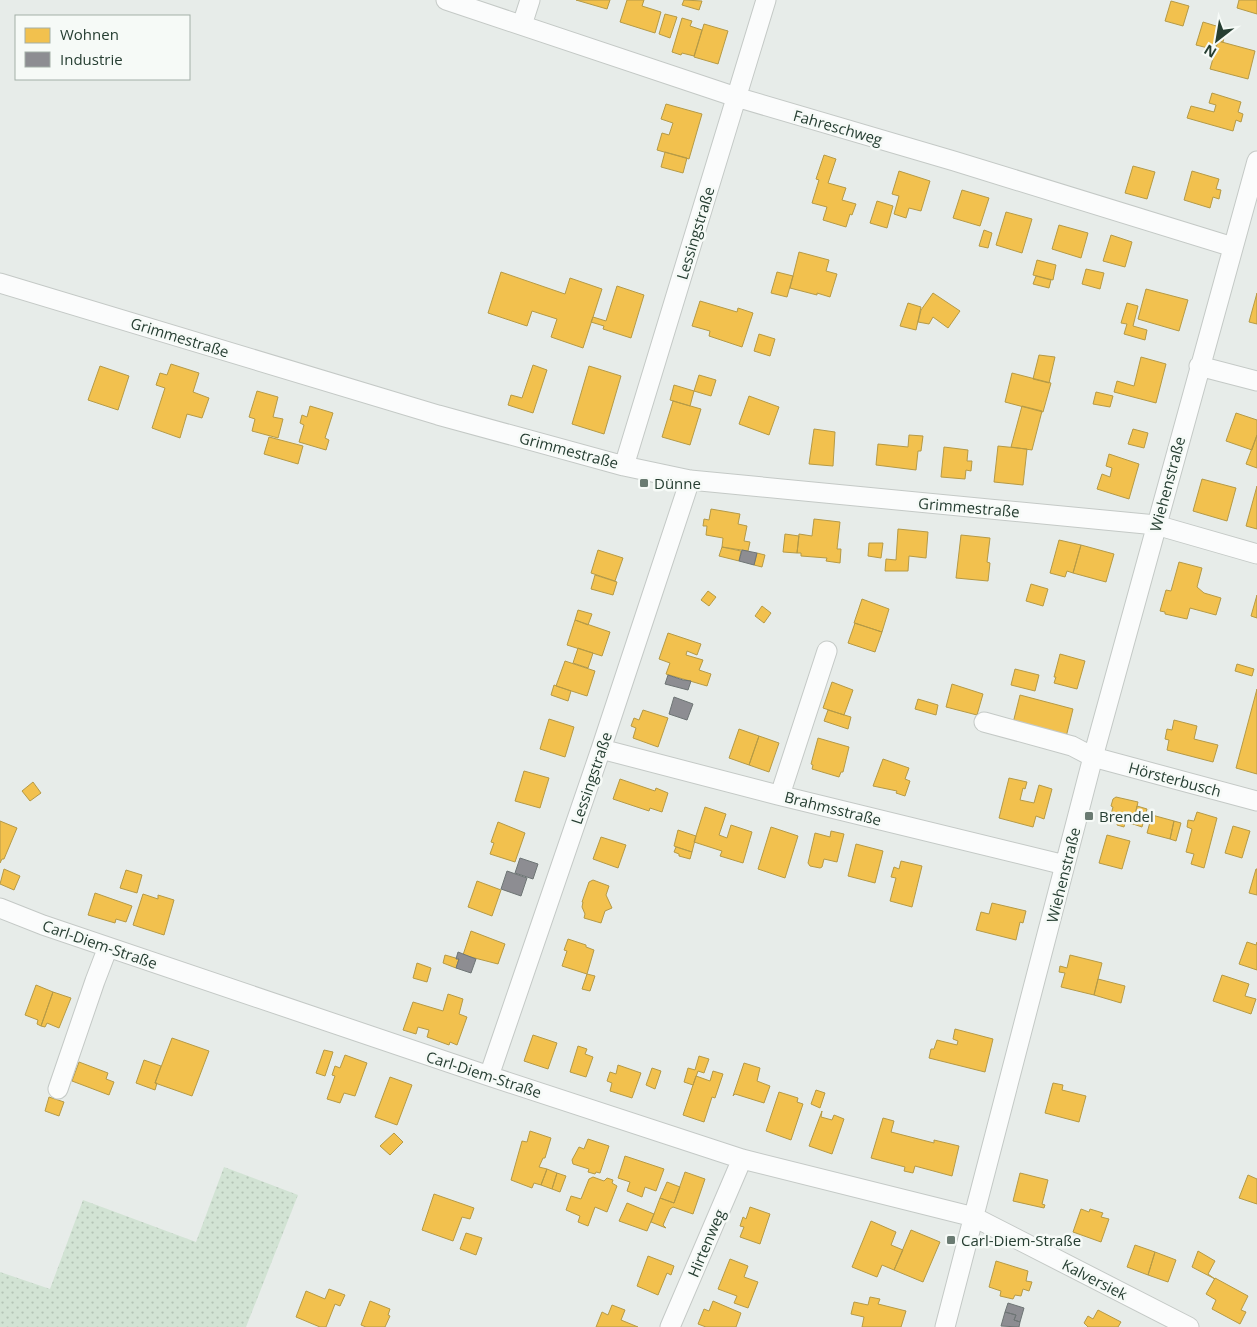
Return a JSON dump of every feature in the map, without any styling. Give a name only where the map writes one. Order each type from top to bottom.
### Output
[{"type":"street","name":"Fahreschweg","points":[[446,0],[736,97],[954,161],[1233,247]]},
{"type":"street","points":[[522,25],[530,0]]},
{"type":"street","name":"Lessingstraße","points":[[624,466],[766,0]]},
{"type":"street","name":"Wiehenstraße","points":[[945,1327],[1093,757],[1199,366],[1257,161]]},
{"type":"street","name":"Grimmestraße","points":[[0,284],[438,415],[624,466],[690,480],[1156,524]]},
{"type":"street","points":[[1199,366],[1257,381]]},
{"type":"street","name":"Lessingstraße","points":[[489,1076],[601,749],[690,480]]},
{"type":"street","points":[[1156,524],[1257,554]]},
{"type":"street","points":[[780,795],[827,651]]},
{"type":"street","name":"Hörsterbusch","points":[[984,722],[1072,746],[1093,757],[1257,801]]},
{"type":"street","name":"Brahmsstraße","points":[[601,749],[1065,865]]},
{"type":"street","name":"Carl-Diem-Straße","points":[[0,908],[108,947],[489,1076],[742,1158],[974,1217]]},
{"type":"street","points":[[58,1089],[108,947]]},
{"type":"street","name":"Hirtenweg","points":[[670,1327],[742,1158]]},
{"type":"street","name":"Kalversiek","points":[[974,1217],[1189,1327]]},
{"type":"green space","points":[[224,1167],[298,1195],[246,1327],[0,1327],[0,1272],[50,1289],[83,1200],[196,1242]]},
{"type":"building: Wohnen","points":[[576,0],[610,0],[607,9]]},
{"type":"building: Wohnen","points":[[627,0],[644,0],[642,6],[661,12],[655,33],[620,22]]},
{"type":"building: Wohnen","points":[[684,0],[702,1],[699,10],[682,5]]},
{"type":"building: Wohnen","points":[[1239,0],[1257,0],[1257,14],[1237,8]]},
{"type":"building: Wohnen","points":[[1171,1],[1189,6],[1183,26],[1165,21]]},
{"type":"building: Wohnen","points":[[665,14],[677,17],[670,38],[659,34]]},
{"type":"building: Wohnen","points":[[682,18],[692,21],[690,26],[702,30],[694,56],[672,52]]},
{"type":"building: Wohnen","points":[[1203,22],[1226,29],[1223,42],[1218,41],[1216,46],[1209,44],[1208,48],[1196,45]]},
{"type":"building: Wohnen","points":[[704,24],[728,31],[718,64],[694,57]]},
{"type":"building: Wohnen","points":[[1218,41],[1255,51],[1248,79],[1210,69]]},
{"type":"building: Wohnen","points":[[1212,93],[1241,102],[1238,112],[1243,114],[1241,122],[1236,120],[1233,131],[1187,118],[1191,106],[1214,112],[1216,105],[1209,103]]},
{"type":"building: Wohnen","points":[[666,104],[702,114],[689,159],[657,150],[662,133],[669,135],[673,123],[661,119]]},
{"type":"building: Wohnen","points":[[665,152],[687,158],[683,173],[661,167]]},
{"type":"building: Wohnen","points":[[824,155],[836,159],[828,183],[846,188],[842,200],[856,204],[852,215],[850,214],[846,227],[823,220],[827,207],[812,203],[819,180],[816,179]]},
{"type":"building: Wohnen","points":[[1133,166],[1155,172],[1147,199],[1125,193]]},
{"type":"building: Wohnen","points":[[899,171],[930,181],[921,211],[909,208],[906,218],[894,214],[899,196],[892,194]]},
{"type":"building: Wohnen","points":[[1192,171],[1219,179],[1216,189],[1221,190],[1219,199],[1213,197],[1210,208],[1184,200]]},
{"type":"building: Wohnen","points":[[962,190],[989,198],[980,226],[953,218]]},
{"type":"building: Wohnen","points":[[877,201],[893,206],[887,228],[870,223]]},
{"type":"building: Wohnen","points":[[1006,212],[1032,219],[1022,253],[996,245]]},
{"type":"building: Wohnen","points":[[1059,225],[1088,233],[1081,258],[1052,249]]},
{"type":"building: Wohnen","points":[[984,230],[992,233],[988,248],[979,246]]},
{"type":"building: Wohnen","points":[[1111,235],[1132,242],[1125,267],[1103,261]]},
{"type":"building: Wohnen","points":[[799,252],[829,260],[826,271],[837,274],[830,297],[790,288]]},
{"type":"building: Wohnen","points":[[1037,260],[1056,265],[1053,280],[1033,275]]},
{"type":"building: Wohnen","points":[[1086,269],[1104,273],[1100,289],[1082,284]]},
{"type":"building: Wohnen","points":[[501,272],[565,294],[570,278],[602,289],[583,348],[551,337],[557,319],[532,311],[527,326],[488,313]]},
{"type":"building: Wohnen","points":[[777,272],[793,276],[787,297],[771,293]]},
{"type":"building: Wohnen","points":[[1036,276],[1051,280],[1049,288],[1033,284]]},
{"type":"building: Wohnen","points":[[617,286],[644,295],[631,338],[603,329],[604,326],[591,322],[593,317],[606,321]]},
{"type":"building: Wohnen","points":[[1146,289],[1188,300],[1179,331],[1138,319]]},
{"type":"building: Wohnen","points":[[933,293],[960,311],[948,328],[933,317],[929,324],[918,322],[921,310]]},
{"type":"building: Wohnen","points":[[1257,293],[1257,324],[1249,322]]},
{"type":"building: Wohnen","points":[[700,301],[737,312],[738,308],[753,313],[742,347],[709,336],[710,331],[692,326]]},
{"type":"building: Wohnen","points":[[908,303],[921,307],[916,330],[900,326]]},
{"type":"building: Wohnen","points":[[1127,303],[1138,306],[1133,326],[1147,330],[1145,340],[1124,334],[1127,324],[1121,323]]},
{"type":"building: Wohnen","points":[[759,334],[775,339],[770,356],[754,351]]},
{"type":"building: Wohnen","points":[[1039,355],[1055,357],[1049,383],[1033,379]]},
{"type":"building: Wohnen","points":[[1141,357],[1166,364],[1156,403],[1114,392],[1117,381],[1134,386]]},
{"type":"building: Wohnen","points":[[171,364],[199,373],[193,392],[209,398],[202,418],[187,414],[180,438],[152,428],[165,388],[156,385],[160,373],[167,375]]},
{"type":"building: Wohnen","points":[[533,365],[547,370],[533,413],[508,405],[511,395],[522,398]]},
{"type":"building: Wohnen","points":[[100,366],[129,376],[118,410],[88,400]]},
{"type":"building: Wohnen","points":[[589,366],[621,376],[604,434],[572,424]]},
{"type":"building: Wohnen","points":[[1012,373],[1051,383],[1043,412],[1005,402]]},
{"type":"building: Wohnen","points":[[699,375],[716,380],[711,396],[694,391]]},
{"type":"building: Wohnen","points":[[674,385],[694,391],[690,406],[670,400]]},
{"type":"building: Wohnen","points":[[257,391],[278,397],[273,417],[283,419],[278,438],[252,431],[255,419],[249,417]]},
{"type":"building: Wohnen","points":[[1096,392],[1113,396],[1110,407],[1093,404]]},
{"type":"building: Wohnen","points":[[749,396],[779,407],[769,435],[739,424]]},
{"type":"building: Wohnen","points":[[673,401],[701,409],[690,445],[662,437]]},
{"type":"building: Wohnen","points":[[310,406],[333,413],[325,438],[329,440],[326,450],[299,442],[304,425],[300,423],[302,415],[307,417]]},
{"type":"building: Wohnen","points":[[1022,406],[1042,411],[1032,450],[1011,447]]},
{"type":"building: Wohnen","points":[[1236,413],[1257,420],[1257,435],[1252,450],[1226,441]]},
{"type":"building: Wohnen","points":[[814,429],[835,432],[833,466],[809,464]]},
{"type":"building: Wohnen","points":[[1133,429],[1148,433],[1144,448],[1128,444]]},
{"type":"building: Wohnen","points":[[909,435],[923,436],[921,451],[918,451],[916,470],[876,465],[878,444],[908,447]]},
{"type":"building: Wohnen","points":[[1257,435],[1257,468],[1246,464]]},
{"type":"building: Wohnen","points":[[269,437],[303,446],[298,464],[264,454]]},
{"type":"building: Wohnen","points":[[998,446],[1027,449],[1023,485],[994,482]]},
{"type":"building: Wohnen","points":[[944,447],[968,450],[967,461],[972,461],[971,471],[966,470],[965,479],[941,477]]},
{"type":"building: Wohnen","points":[[1109,454],[1139,464],[1129,499],[1097,489],[1102,474],[1110,477],[1112,468],[1106,466]]},
{"type":"building: Wohnen","points":[[1202,479],[1236,488],[1227,521],[1193,511]]},
{"type":"building: Wohnen","points":[[1257,486],[1257,529],[1246,526]]},
{"type":"building: Wohnen","points":[[711,509],[740,514],[738,524],[747,526],[744,541],[750,542],[748,551],[722,547],[723,538],[706,535],[707,526],[703,526],[704,519],[709,520]]},
{"type":"building: Wohnen","points":[[814,519],[840,522],[837,549],[841,549],[840,563],[826,561],[827,558],[801,556],[801,553],[797,553],[799,534],[812,536]]},
{"type":"building: Wohnen","points":[[898,529],[928,532],[926,558],[909,556],[908,571],[885,571],[886,559],[896,560]]},
{"type":"building: Wohnen","points":[[785,534],[799,536],[797,553],[783,552]]},
{"type":"building: Wohnen","points":[[961,535],[990,538],[987,562],[990,563],[988,581],[956,578]]},
{"type":"building: Wohnen","points":[[1059,540],[1081,545],[1073,573],[1067,571],[1065,577],[1050,573]]},
{"type":"building: Wohnen","points":[[869,543],[883,543],[881,558],[868,556]]},
{"type":"building: Wohnen","points":[[1081,545],[1114,554],[1106,582],[1073,573]]},
{"type":"building: Wohnen","points":[[722,547],[741,551],[739,561],[719,556]]},
{"type":"building: Wohnen","points":[[598,550],[623,558],[615,581],[591,573]]},
{"type":"building: Wohnen","points":[[757,553],[765,555],[762,567],[754,565]]},
{"type":"building: Wohnen","points":[[1179,562],[1202,568],[1197,587],[1204,593],[1221,598],[1216,615],[1190,608],[1187,619],[1160,611],[1166,590],[1171,591]]},
{"type":"building: Wohnen","points":[[595,575],[617,582],[613,595],[591,589]]},
{"type":"building: Wohnen","points":[[1031,584],[1048,589],[1043,606],[1026,601]]},
{"type":"building: Wohnen","points":[[708,591],[716,597],[709,606],[701,600]]},
{"type":"building: Wohnen","points":[[1257,595],[1257,618],[1251,616]]},
{"type":"building: Wohnen","points":[[862,599],[889,609],[882,632],[854,623]]},
{"type":"building: Wohnen","points":[[762,606],[771,613],[764,623],[755,616]]},
{"type":"building: Wohnen","points":[[578,610],[592,614],[588,625],[575,620]]},
{"type":"building: Wohnen","points":[[575,620],[610,632],[602,656],[567,645]]},
{"type":"building: Wohnen","points":[[855,623],[882,632],[875,652],[848,643]]},
{"type":"building: Wohnen","points":[[668,633],[701,644],[697,655],[687,651],[686,655],[703,660],[699,670],[711,674],[707,686],[666,674],[670,663],[659,659]]},
{"type":"building: Wohnen","points":[[578,648],[593,653],[588,668],[573,663]]},
{"type":"building: Wohnen","points":[[1060,654],[1085,661],[1077,689],[1054,683]]},
{"type":"building: Wohnen","points":[[565,661],[595,671],[587,696],[556,686]]},
{"type":"building: Wohnen","points":[[1237,664],[1254,669],[1252,676],[1235,671]]},
{"type":"building: Wohnen","points":[[1015,669],[1039,675],[1035,691],[1011,685]]},
{"type":"building: Wohnen","points":[[832,682],[853,690],[844,715],[823,708]]},
{"type":"building: Wohnen","points":[[952,684],[983,694],[977,715],[946,707]]},
{"type":"building: Wohnen","points":[[554,685],[571,691],[568,701],[551,695]]},
{"type":"building: Wohnen","points":[[1257,689],[1257,774],[1236,768]]},
{"type":"building: Wohnen","points":[[1020,695],[1073,709],[1066,737],[1013,723]]},
{"type":"building: Wohnen","points":[[918,699],[938,705],[936,715],[915,709]]},
{"type":"building: Wohnen","points":[[643,710],[668,718],[658,747],[633,738],[636,728],[631,726],[634,718],[639,720]]},
{"type":"building: Wohnen","points":[[828,710],[851,717],[848,729],[824,721]]},
{"type":"building: Wohnen","points":[[549,719],[574,727],[565,757],[540,749]]},
{"type":"building: Wohnen","points":[[1174,720],[1197,726],[1194,739],[1218,745],[1213,762],[1167,750],[1169,740],[1165,739],[1167,729],[1172,730]]},
{"type":"building: Wohnen","points":[[739,729],[759,736],[749,765],[729,758]]},
{"type":"building: Wohnen","points":[[759,736],[779,743],[769,772],[749,765]]},
{"type":"building: Wohnen","points":[[818,738],[849,747],[843,772],[841,772],[839,777],[812,769],[813,765],[811,764]]},
{"type":"building: Wohnen","points":[[883,759],[909,768],[905,779],[910,781],[905,796],[896,793],[897,791],[873,786]]},
{"type":"building: Wohnen","points":[[524,771],[549,778],[540,808],[515,801]]},
{"type":"building: Wohnen","points":[[1009,778],[1027,782],[1025,789],[1023,788],[1020,800],[1034,803],[1039,785],[1052,789],[1044,819],[1036,816],[1033,827],[999,818]]},
{"type":"building: Wohnen","points":[[620,779],[655,791],[656,788],[668,793],[662,812],[650,808],[649,811],[613,799]]},
{"type":"building: Wohnen","points":[[33,782],[41,793],[30,801],[22,791]]},
{"type":"building: Wohnen","points":[[1116,797],[1138,802],[1133,824],[1125,823],[1124,827],[1117,825],[1118,820],[1110,818],[1113,799]]},
{"type":"building: Wohnen","points":[[1137,806],[1147,809],[1142,827],[1133,824]]},
{"type":"building: Wohnen","points":[[705,807],[726,814],[719,835],[727,838],[731,825],[752,832],[743,863],[720,856],[722,851],[694,842]]},
{"type":"building: Wohnen","points":[[1197,812],[1217,818],[1204,868],[1191,864],[1194,854],[1186,852],[1192,829],[1187,827],[1188,820],[1194,821]]},
{"type":"building: Wohnen","points":[[1152,815],[1174,821],[1170,839],[1147,833]]},
{"type":"building: Wohnen","points":[[0,821],[17,828],[4,859],[0,863]]},
{"type":"building: Wohnen","points":[[1174,821],[1181,823],[1176,841],[1170,839]]},
{"type":"building: Wohnen","points":[[498,822],[525,833],[515,862],[490,854],[494,843],[491,842]]},
{"type":"building: Wohnen","points":[[1233,826],[1250,831],[1242,858],[1225,853]]},
{"type":"building: Wohnen","points":[[771,827],[798,836],[785,878],[758,869]]},
{"type":"building: Wohnen","points":[[678,830],[696,836],[692,852],[674,846]]},
{"type":"building: Wohnen","points":[[831,831],[844,834],[837,862],[824,859],[820,868],[810,866],[808,863],[815,833],[830,837]]},
{"type":"building: Wohnen","points":[[1107,835],[1130,841],[1122,869],[1099,863]]},
{"type":"building: Wohnen","points":[[601,837],[626,845],[618,868],[593,859]]},
{"type":"building: Wohnen","points":[[856,844],[883,851],[875,883],[848,876]]},
{"type":"building: Wohnen","points":[[676,847],[692,852],[690,859],[679,856],[679,854],[674,852]]},
{"type":"building: Wohnen","points":[[901,861],[922,866],[912,907],[890,901],[896,878],[891,877],[894,867],[899,869]]},
{"type":"building: Wohnen","points":[[4,869],[20,876],[14,890],[0,884]]},
{"type":"building: Wohnen","points":[[1257,869],[1257,895],[1249,893]]},
{"type":"building: Wohnen","points":[[126,870],[142,875],[137,893],[120,888]]},
{"type":"building: Wohnen","points":[[593,880],[609,886],[606,895],[612,908],[605,911],[601,923],[584,918],[582,902],[589,882]]},
{"type":"building: Wohnen","points":[[477,881],[501,890],[492,916],[468,907]]},
{"type":"building: Wohnen","points":[[95,893],[132,906],[126,922],[116,919],[115,923],[88,915]]},
{"type":"building: Wohnen","points":[[143,894],[158,899],[158,895],[174,900],[164,935],[133,925]]},
{"type":"building: Wohnen","points":[[992,903],[1026,911],[1023,923],[1020,922],[1016,940],[976,930],[981,912],[989,914]]},
{"type":"building: Wohnen","points":[[471,931],[505,944],[498,964],[463,955]]},
{"type":"building: Wohnen","points":[[568,939],[594,950],[587,974],[562,966],[567,951],[564,950]]},
{"type":"building: Wohnen","points":[[1247,942],[1256,945],[1257,942],[1257,970],[1239,964]]},
{"type":"building: Wohnen","points":[[445,955],[459,959],[456,968],[443,963]]},
{"type":"building: Wohnen","points":[[1070,955],[1102,963],[1094,995],[1061,987],[1065,973],[1059,972],[1060,966],[1067,968]]},
{"type":"building: Wohnen","points":[[417,963],[431,968],[427,982],[413,978]]},
{"type":"building: Wohnen","points":[[587,974],[595,976],[590,991],[582,989]]},
{"type":"building: Wohnen","points":[[1222,975],[1249,984],[1245,996],[1256,999],[1251,1014],[1213,1001]]},
{"type":"building: Wohnen","points":[[1098,979],[1125,986],[1121,1003],[1094,995]]},
{"type":"building: Wohnen","points":[[36,985],[53,992],[41,1026],[37,1024],[38,1020],[25,1015]]},
{"type":"building: Wohnen","points":[[53,992],[71,998],[59,1028],[47,1023],[45,1027],[41,1026]]},
{"type":"building: Wohnen","points":[[448,994],[463,999],[459,1014],[467,1017],[457,1045],[450,1042],[449,1045],[427,1037],[429,1030],[418,1027],[416,1034],[403,1030],[413,1002],[443,1011]]},
{"type":"building: Wohnen","points":[[955,1029],[993,1039],[985,1072],[929,1058],[931,1049],[934,1049],[937,1040],[957,1045],[958,1041],[953,1039]]},
{"type":"building: Wohnen","points":[[533,1035],[557,1043],[548,1069],[524,1061]]},
{"type":"building: Wohnen","points":[[172,1038],[209,1051],[192,1096],[155,1083]]},
{"type":"building: Wohnen","points":[[578,1046],[587,1049],[585,1054],[593,1057],[586,1077],[570,1072]]},
{"type":"building: Wohnen","points":[[324,1050],[333,1052],[325,1076],[316,1073]]},
{"type":"building: Wohnen","points":[[345,1055],[367,1063],[355,1096],[344,1093],[340,1103],[327,1099],[335,1076],[332,1075],[335,1066],[340,1068]]},
{"type":"building: Wohnen","points":[[699,1056],[709,1059],[704,1073],[698,1071],[693,1085],[684,1082],[688,1068],[695,1070]]},
{"type":"building: Wohnen","points":[[144,1060],[161,1066],[155,1083],[157,1083],[155,1090],[136,1083]]},
{"type":"building: Wohnen","points":[[79,1062],[108,1073],[106,1079],[114,1082],[109,1095],[72,1081]]},
{"type":"building: Wohnen","points":[[744,1063],[760,1068],[757,1081],[770,1086],[764,1103],[735,1094],[733,1096]]},
{"type":"building: Wohnen","points":[[618,1065],[641,1073],[632,1098],[610,1091],[612,1083],[607,1081],[610,1072],[616,1074]]},
{"type":"building: Wohnen","points":[[652,1068],[661,1071],[655,1089],[646,1085]]},
{"type":"building: Wohnen","points":[[713,1071],[723,1074],[715,1098],[712,1097],[704,1122],[683,1115],[696,1076],[710,1081]]},
{"type":"building: Wohnen","points":[[390,1077],[412,1085],[397,1125],[375,1117]]},
{"type":"building: Wohnen","points":[[1053,1083],[1063,1085],[1062,1090],[1086,1096],[1079,1122],[1045,1113]]},
{"type":"building: Wohnen","points":[[816,1090],[825,1093],[820,1108],[811,1104]]},
{"type":"building: Wohnen","points":[[779,1092],[798,1098],[797,1102],[803,1104],[791,1140],[766,1131]]},
{"type":"building: Wohnen","points":[[49,1097],[64,1102],[59,1116],[45,1111]]},
{"type":"building: Wohnen","points":[[822,1111],[821,1117],[832,1120],[834,1115],[844,1119],[832,1154],[809,1146]]},
{"type":"building: Wohnen","points":[[883,1118],[894,1121],[891,1132],[934,1143],[934,1140],[959,1146],[952,1176],[915,1166],[913,1173],[904,1171],[905,1167],[871,1158]]},
{"type":"building: Wohnen","points":[[530,1131],[551,1138],[545,1158],[543,1158],[539,1167],[547,1169],[541,1185],[534,1183],[532,1188],[511,1180],[522,1141],[527,1142]]},
{"type":"building: Wohnen","points":[[394,1133],[403,1142],[390,1155],[380,1146]]},
{"type":"building: Wohnen","points":[[588,1139],[609,1146],[600,1173],[588,1172],[589,1169],[573,1164],[572,1160],[579,1147],[584,1149]]},
{"type":"building: Wohnen","points":[[625,1156],[664,1169],[656,1191],[645,1187],[642,1197],[627,1191],[630,1182],[618,1178]]},
{"type":"building: Wohnen","points":[[547,1169],[557,1173],[552,1189],[541,1185]]},
{"type":"building: Wohnen","points":[[685,1172],[705,1179],[693,1214],[673,1207],[670,1209],[663,1225],[666,1228],[651,1222],[660,1198],[674,1203]]},
{"type":"building: Wohnen","points":[[557,1173],[566,1176],[560,1192],[552,1189]]},
{"type":"building: Wohnen","points":[[1020,1173],[1048,1180],[1042,1204],[1045,1205],[1044,1208],[1013,1201]]},
{"type":"building: Wohnen","points":[[1248,1175],[1257,1179],[1257,1204],[1239,1198]]},
{"type":"building: Wohnen","points":[[593,1177],[604,1181],[607,1178],[613,1180],[612,1183],[617,1186],[607,1212],[595,1207],[588,1226],[578,1222],[580,1216],[566,1210],[571,1196],[581,1199],[589,1179]]},
{"type":"building: Wohnen","points":[[667,1182],[680,1187],[674,1203],[660,1198]]},
{"type":"building: Wohnen","points":[[434,1194],[474,1208],[470,1219],[462,1217],[453,1241],[422,1230]]},
{"type":"building: Wohnen","points":[[627,1203],[654,1214],[647,1231],[619,1221]]},
{"type":"building: Wohnen","points":[[750,1207],[770,1214],[760,1244],[740,1237],[744,1227],[740,1226],[743,1217],[746,1219]]},
{"type":"building: Wohnen","points":[[1081,1209],[1089,1212],[1090,1209],[1103,1213],[1101,1217],[1109,1219],[1101,1242],[1073,1232]]},
{"type":"building: Wohnen","points":[[871,1221],[896,1232],[891,1245],[903,1250],[894,1270],[882,1265],[877,1277],[852,1267]]},
{"type":"building: Wohnen","points":[[911,1230],[940,1242],[923,1282],[894,1270]]},
{"type":"building: Wohnen","points":[[466,1233],[482,1238],[476,1255],[460,1249]]},
{"type":"building: Wohnen","points":[[1135,1245],[1155,1252],[1148,1275],[1127,1267]]},
{"type":"building: Wohnen","points":[[1198,1251],[1215,1261],[1208,1274],[1215,1279],[1192,1267]]},
{"type":"building: Wohnen","points":[[1155,1252],[1176,1260],[1168,1282],[1148,1275]]},
{"type":"building: Wohnen","points":[[648,1256],[674,1266],[671,1275],[667,1273],[658,1295],[637,1286]]},
{"type":"building: Wohnen","points":[[730,1259],[748,1266],[744,1277],[758,1282],[748,1308],[734,1303],[737,1296],[718,1289]]},
{"type":"building: Wohnen","points":[[996,1261],[1028,1271],[1026,1281],[1032,1282],[1029,1291],[1023,1289],[1021,1296],[1015,1295],[1013,1299],[1000,1296],[1001,1291],[989,1287]]},
{"type":"building: Wohnen","points":[[1215,1278],[1248,1296],[1241,1310],[1246,1312],[1240,1324],[1212,1309],[1216,1300],[1206,1294]]},
{"type":"building: Wohnen","points":[[329,1289],[345,1295],[340,1306],[335,1304],[326,1327],[320,1327],[296,1317],[306,1291],[325,1299]]},
{"type":"building: Wohnen","points":[[870,1297],[880,1299],[878,1304],[906,1311],[901,1327],[862,1327],[864,1317],[851,1314],[854,1302],[868,1305]]},
{"type":"building: Wohnen","points":[[370,1301],[390,1309],[388,1315],[390,1316],[385,1327],[366,1327],[361,1325]]},
{"type":"building: Wohnen","points":[[713,1301],[741,1313],[736,1327],[706,1327],[698,1324],[704,1309],[709,1311]]},
{"type":"building: Wohnen","points":[[612,1305],[625,1310],[621,1320],[638,1327],[596,1327],[602,1312],[608,1315]]},
{"type":"building: Wohnen","points":[[1098,1310],[1121,1322],[1118,1327],[1088,1327],[1084,1323],[1088,1316],[1093,1319]]},
{"type":"building: Industrie","points":[[742,550],[757,553],[754,565],[739,561]]},
{"type":"building: Industrie","points":[[668,675],[691,681],[688,690],[665,684]]},
{"type":"building: Industrie","points":[[674,697],[693,704],[687,720],[669,714]]},
{"type":"building: Industrie","points":[[520,858],[538,864],[533,879],[515,873]]},
{"type":"building: Industrie","points":[[507,871],[527,878],[521,896],[501,889]]},
{"type":"building: Industrie","points":[[458,952],[476,959],[471,973],[456,968],[459,959],[456,959]]},
{"type":"building: Industrie","points":[[1008,1303],[1024,1308],[1020,1322],[1014,1320],[1016,1315],[1005,1312]]},
{"type":"building: Industrie","points":[[1005,1312],[1016,1315],[1014,1320],[1020,1322],[1019,1327],[1001,1326]]},
{"type":"place","name":"Dünne","points":[[644,483]]},
{"type":"place","name":"Brendel","points":[[1089,816]]},
{"type":"place","name":"Carl-Diem-Straße","points":[[951,1240]]}]
